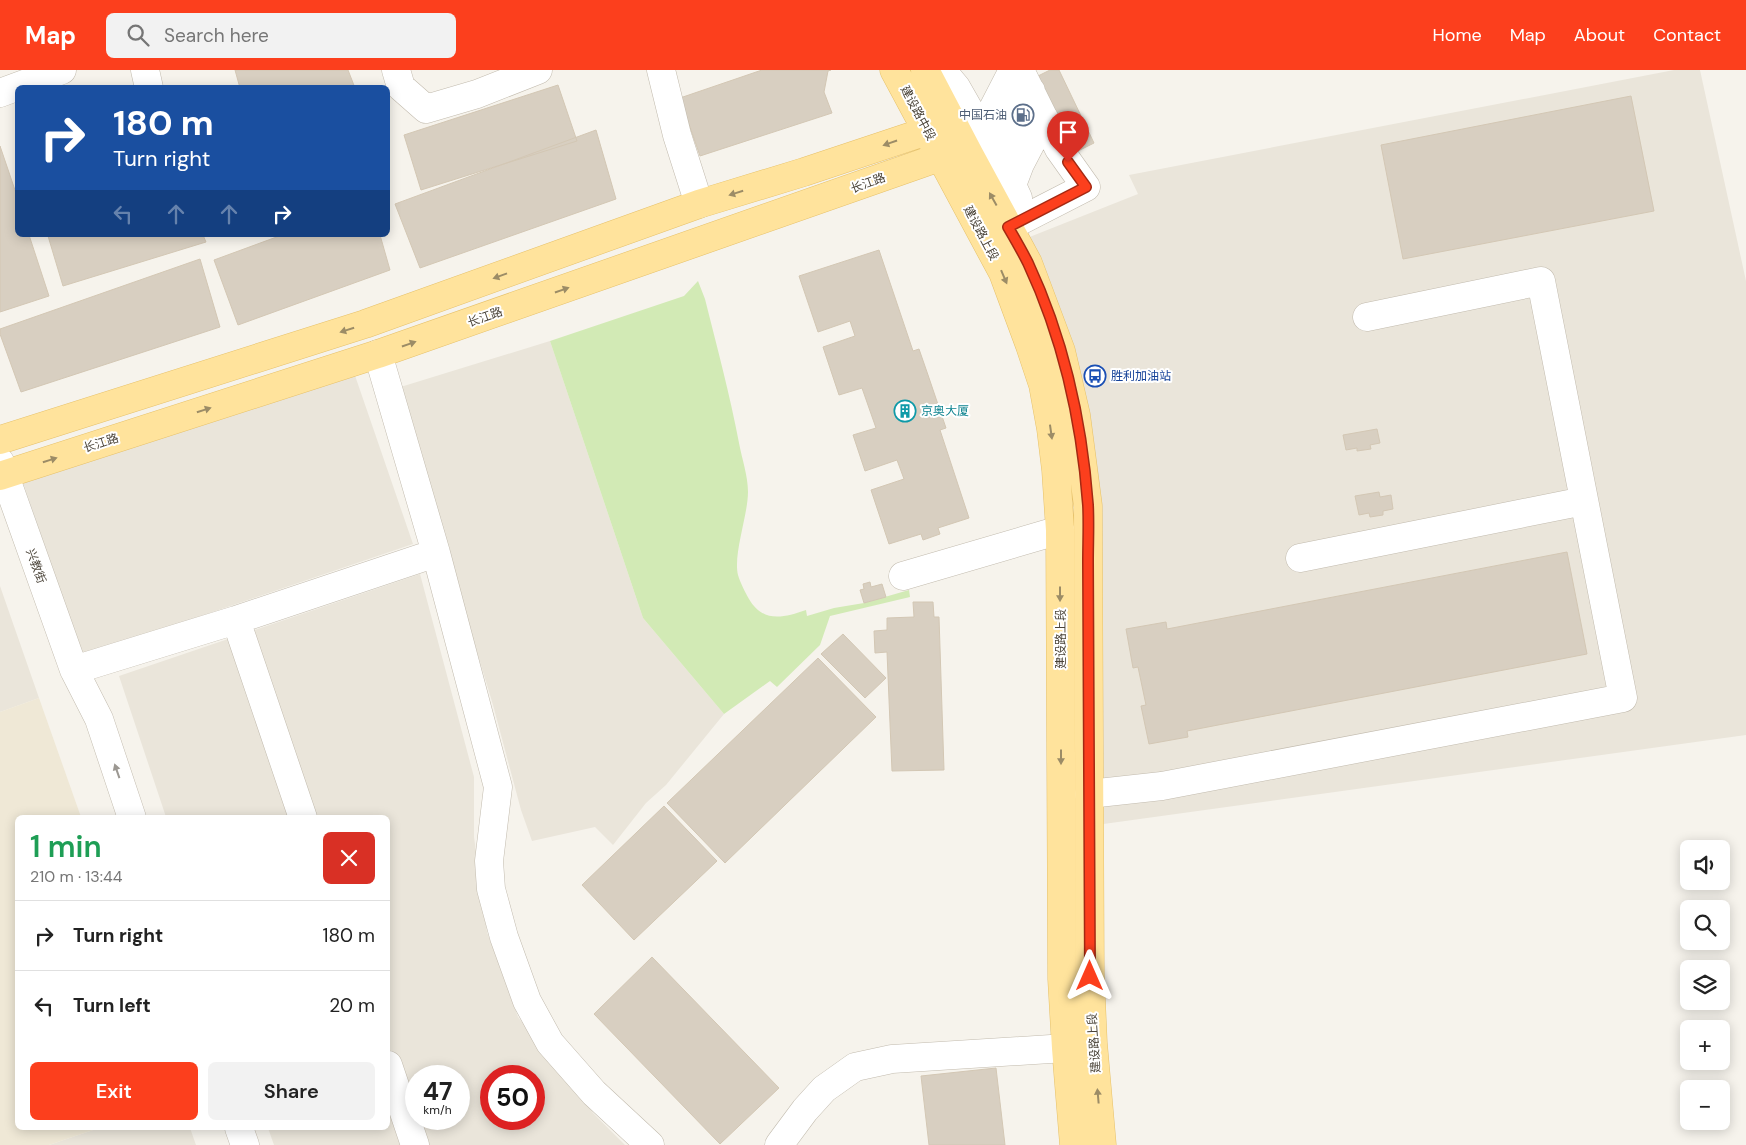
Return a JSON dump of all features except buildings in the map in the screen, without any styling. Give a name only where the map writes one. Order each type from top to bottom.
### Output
[{"type":"main road","name":"建设路中段","points":[[894,70],[940,157]]},
{"type":"main road","points":[[938,74],[954,123],[975,143]]},
{"type":"main road","points":[[0,440],[365,324],[699,204],[804,172],[927,130],[954,123]]},
{"type":"main road","name":"长江路","points":[[1,471],[378,354],[940,157],[975,143]]},
{"type":"main road","name":"建设路上段","points":[[975,143],[1018,222],[1028,263],[1061,351],[1079,432],[1088,506],[1090,976],[1093,1043],[1102,1145]]},
{"type":"main road","name":"建设路上段","points":[[940,157],[1002,273],[1030,346],[1042,386],[1051,429],[1060,530],[1062,969],[1074,1145]]},
{"type":"street","points":[[28,85],[62,70]]},
{"type":"street","points":[[145,70],[148,85]]},
{"type":"street","points":[[396,70],[401,87],[426,109],[477,94],[538,70]]},
{"type":"street","points":[[661,70],[677,135],[699,204]]},
{"type":"street","points":[[975,143],[1013,70]]},
{"type":"street","points":[[938,74],[956,87],[975,143],[996,156],[1012,185],[1018,222],[1086,187],[1059,149],[1025,80]]},
{"type":"street","points":[[996,156],[1025,80]]},
{"type":"street","points":[[1012,185],[1020,164],[1044,118]]},
{"type":"street","points":[[1089,794],[1162,786],[1623,698],[1541,281],[1367,317]]},
{"type":"street","points":[[378,354],[436,553],[498,787],[489,862],[491,889],[504,937],[527,1000],[550,1043],[594,1093],[650,1145]]},
{"type":"street","name":"兴教街","points":[[1,471],[74,670],[99,720],[131,815]]},
{"type":"street","points":[[1300,558],[1584,501]]},
{"type":"street","points":[[903,576],[1060,530]]},
{"type":"street","points":[[74,670],[236,620],[436,553]]},
{"type":"street","points":[[236,620],[302,815]]},
{"type":"street","name":"兴教街","points":[[74,670],[81,727],[111,815]]},
{"type":"street","points":[[779,1145],[805,1110],[824,1089],[855,1067],[892,1059],[1066,1048]]},
{"type":"street","points":[[390,1071],[415,1145]]},
{"type":"street","points":[[220,1130],[225,1145]]},
{"type":"street","points":[[239,1130],[244,1145]]},
{"type":"shaded area","points":[[1674,70],[1700,70],[1746,281],[1746,735],[1089,826],[1080,448],[1017,242],[1138,194],[1129,175]]},
{"type":"shaded area","points":[[550,341],[643,618],[724,714],[666,785],[646,803],[613,845],[595,827],[532,841],[521,810],[493,705],[447,552],[394,389]]},
{"type":"shaded area","points":[[350,361],[413,544],[83,656],[20,474]]},
{"type":"shaded area","points":[[420,574],[474,777],[474,837],[487,932],[518,1017],[593,1113],[625,1145],[274,1145],[269,1130],[390,1130],[390,815],[165,815],[119,676]]},
{"type":"shaded area","points":[[0,586],[39,698],[0,712]]},
{"type":"shaded area","points":[[39,698],[80,815],[15,815],[15,1130],[93,1130],[49,1145],[0,1145],[0,712]]},
{"type":"shaded area","points":[[93,1130],[191,1130],[196,1145],[49,1145]]},
{"type":"green space","points":[[698,281],[705,299],[732,407],[747,480],[747,501],[737,556],[737,566],[739,578],[749,599],[755,607],[767,615],[782,616],[806,610],[807,616],[909,590],[910,597],[830,616],[820,645],[777,687],[770,681],[724,714],[643,618],[550,341],[684,296]]},
{"type":"place","name":"中国石油","points":[[1023,115]]},
{"type":"place","name":"胜利加油站","points":[[1095,376]]},
{"type":"place","name":"京奥大厦","points":[[905,411]]},
{"type":"route","points":[[1068,162],[1086,187],[1008,227],[1028,263],[1045,304],[1061,351],[1076,415],[1084,466],[1088,506],[1090,976]]}]
